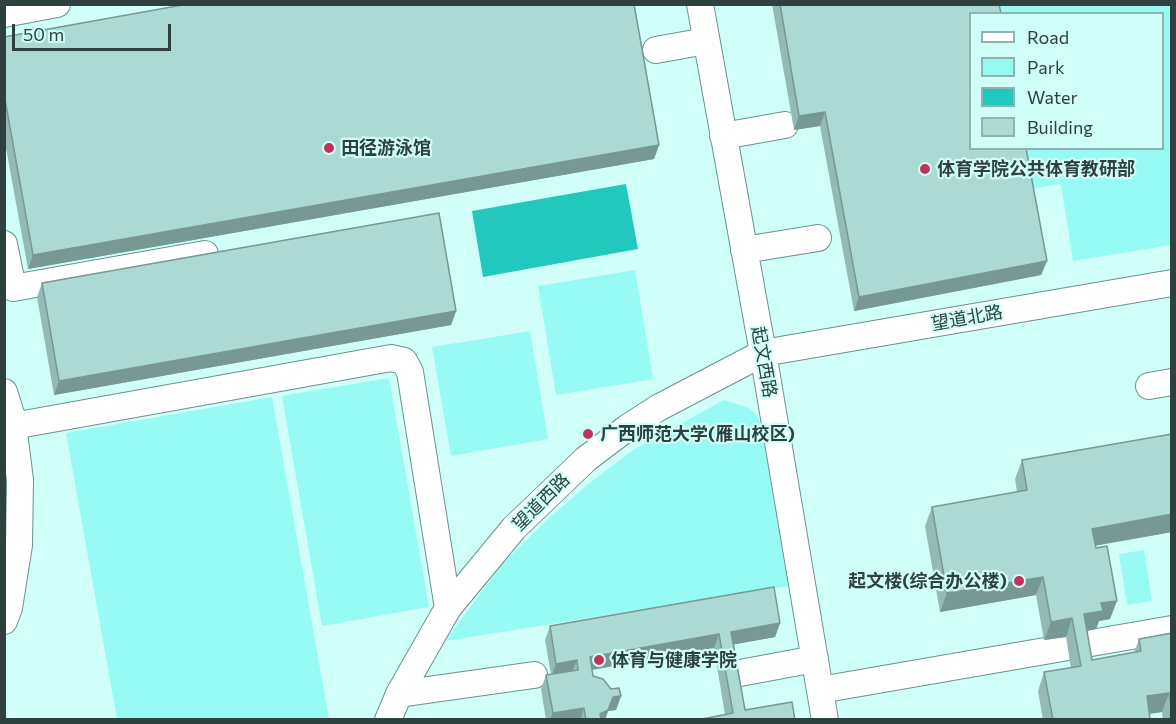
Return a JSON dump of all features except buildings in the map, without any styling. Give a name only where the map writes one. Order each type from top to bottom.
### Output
[{"type":"street","points":[[4,14],[57,4]]},
{"type":"street","name":"起文西路","points":[[700,4],[825,720]]},
{"type":"street","points":[[656,50],[706,41]]},
{"type":"street","points":[[723,136],[785,125]]},
{"type":"street","points":[[744,250],[818,238]]},
{"type":"street","points":[[4,244],[13,288],[225,251]]},
{"type":"street","name":"望道北路","points":[[762,353],[1172,283]]},
{"type":"street","name":"望道西路","points":[[388,720],[399,694],[448,608],[514,528],[586,459],[627,428],[658,408],[762,353]]},
{"type":"street","points":[[13,426],[391,358],[404,361],[410,372],[448,608]]},
{"type":"street","points":[[4,392],[13,426],[20,480],[19,546],[9,608],[4,621]]},
{"type":"street","points":[[820,690],[1172,628]]},
{"type":"street","points":[[740,673],[815,659]]},
{"type":"street","points":[[399,694],[534,675]]},
{"type":"green space","points":[[992,5],[1171,5],[1171,245],[1073,261],[1061,184],[1026,190],[1018,150],[1164,150],[1164,12],[993,12]]},
{"type":"green space","points":[[635,270],[653,379],[556,395],[538,286]]},
{"type":"green space","points":[[530,331],[548,439],[451,456],[432,347]]},
{"type":"green space","points":[[389,378],[429,607],[322,626],[282,396]]},
{"type":"green space","points":[[272,397],[329,719],[117,719],[66,433]]},
{"type":"green space","points":[[724,400],[747,407],[756,414],[765,433],[789,586],[445,641],[502,564],[587,485],[633,450]]},
{"type":"green space","points":[[1144,550],[1152,601],[1127,605],[1119,554]]},
{"type":"water","points":[[626,184],[638,249],[483,277],[472,211]]},
{"type":"place","name":"田径游泳馆","points":[[329,148]]},
{"type":"place","name":"体育学院公共体育教研部","points":[[925,169]]},
{"type":"place","name":"广西师范大学(雁山校区)","points":[[588,434]]},
{"type":"place","name":"起文楼(综合办公楼)","points":[[1019,581]]},
{"type":"place","name":"体育与健康学院","points":[[599,660]]}]
